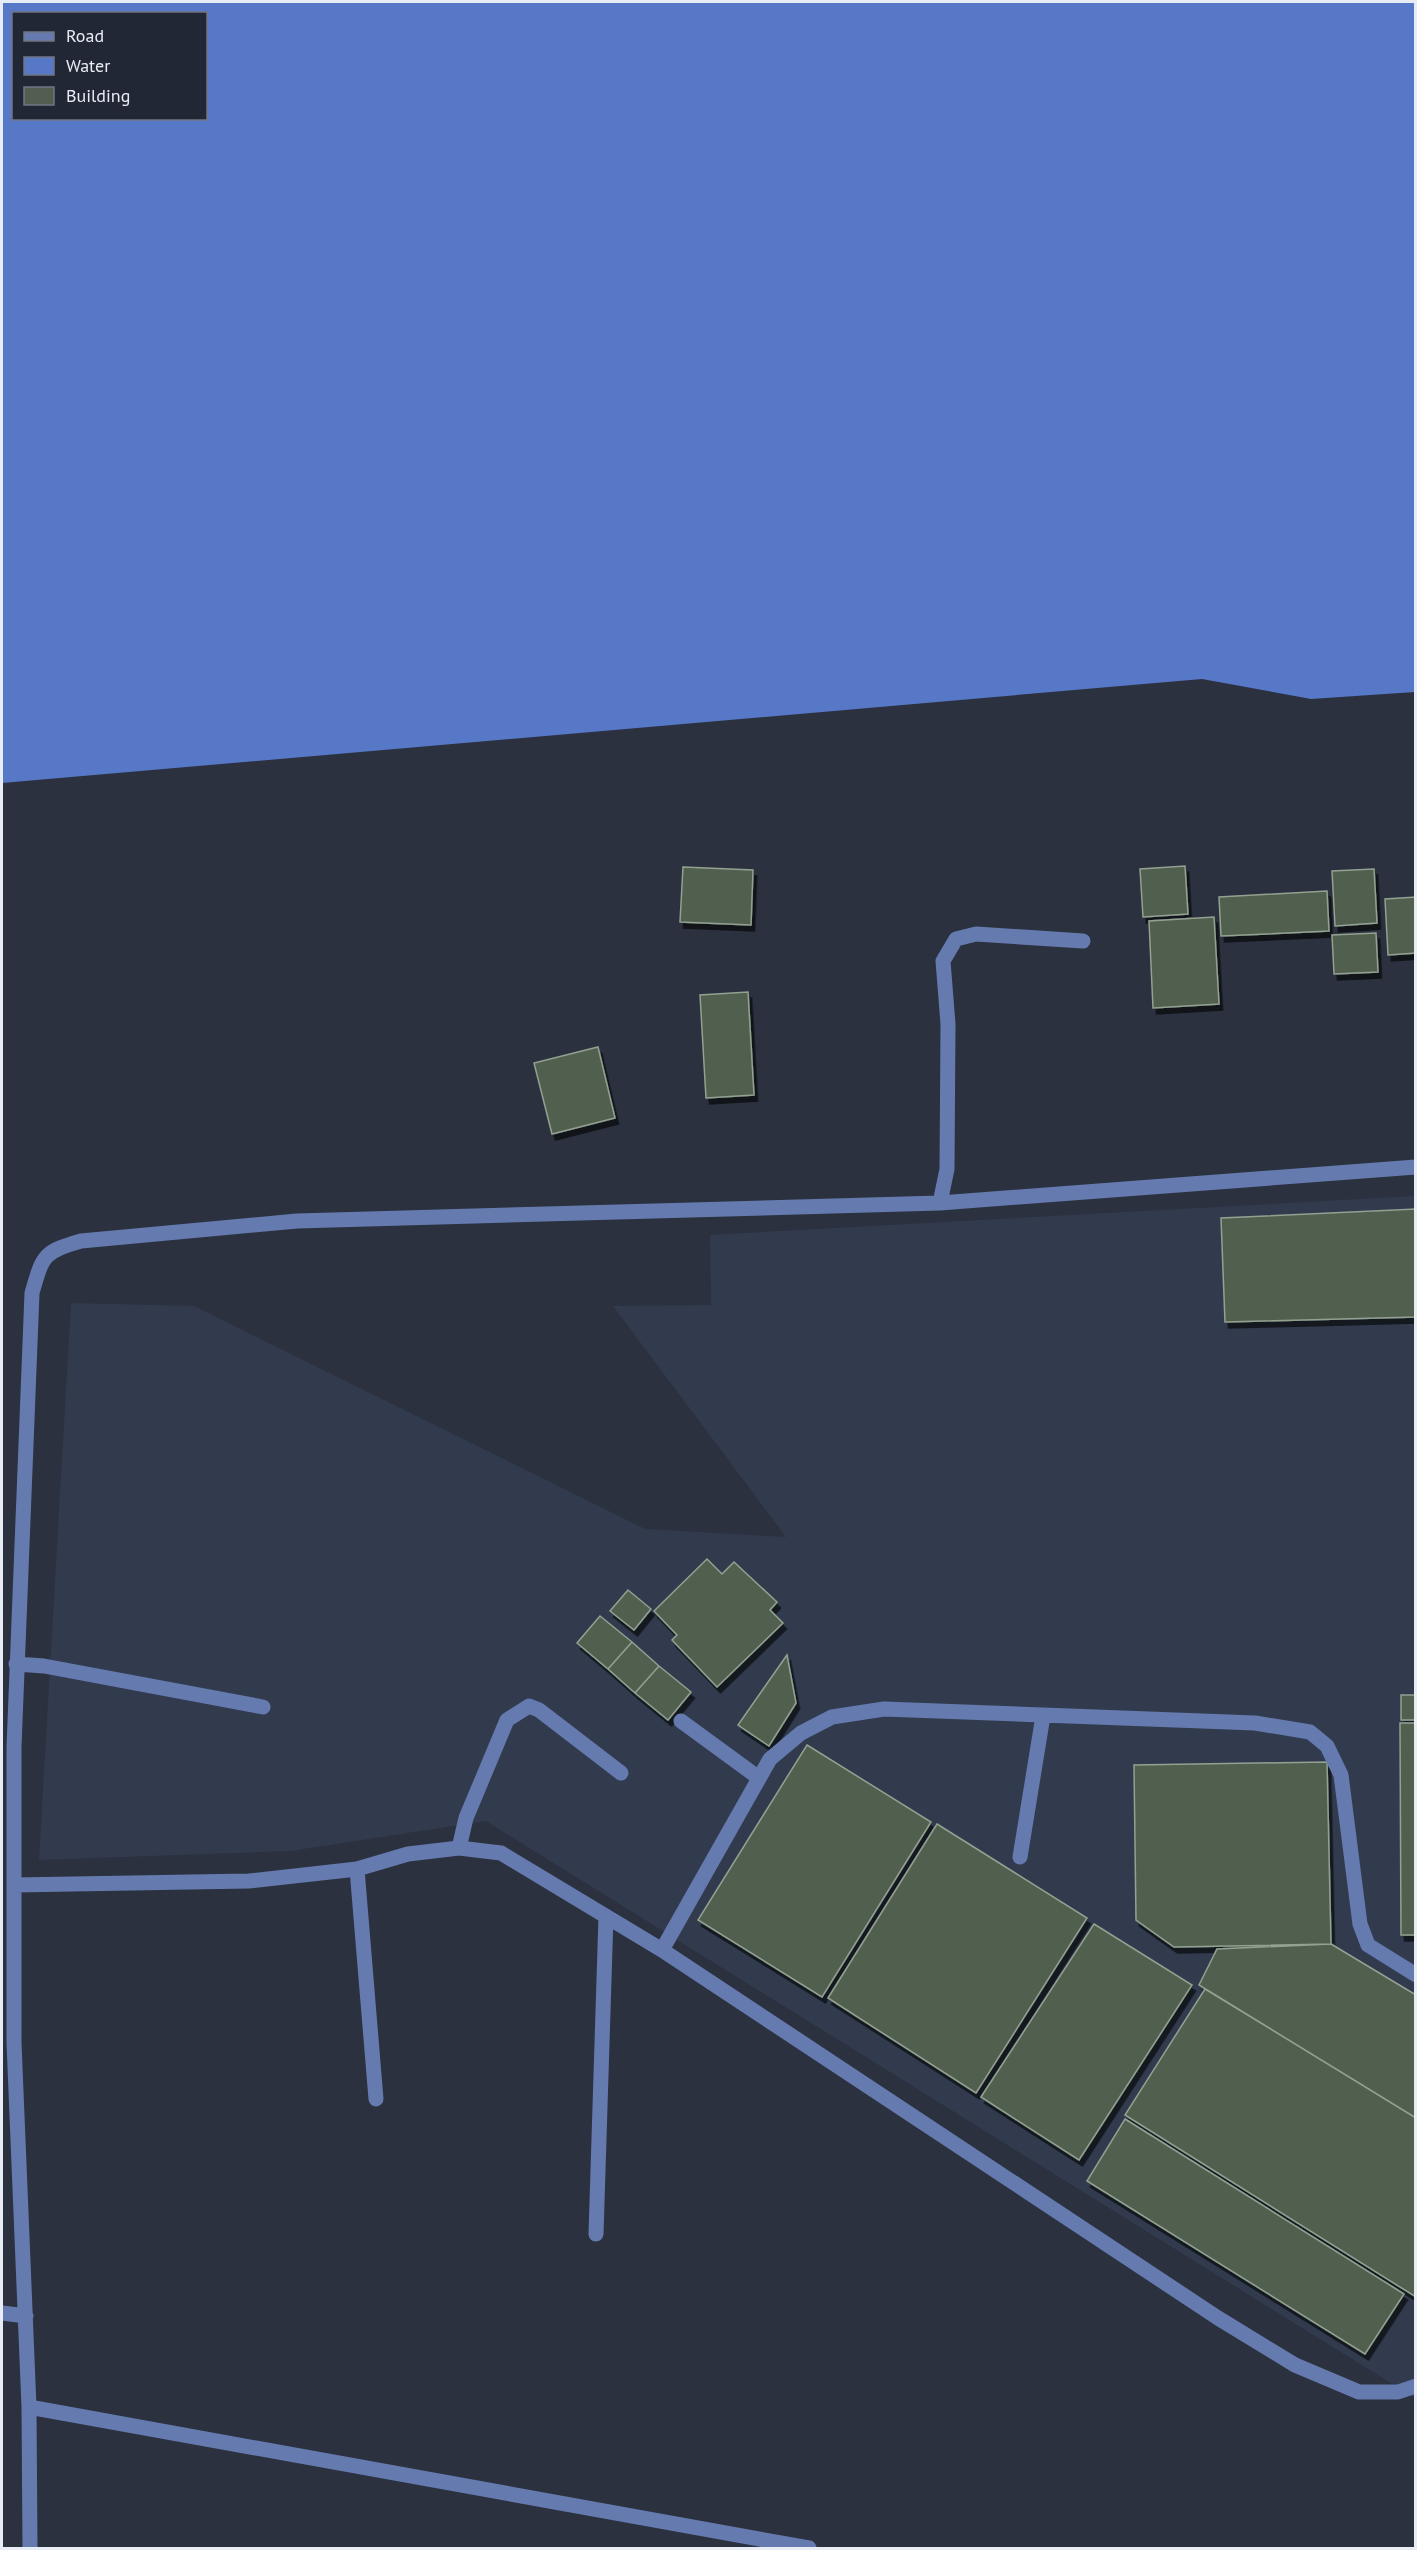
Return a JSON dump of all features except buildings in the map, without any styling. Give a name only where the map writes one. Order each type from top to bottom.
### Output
[{"type":"street","points":[[940,1203],[947,1169],[948,1024],[943,961],[956,939],[976,934],[1083,941]]},
{"type":"street","points":[[30,2548],[26,2316],[8,2042],[14,1885],[16,1664],[32,1293],[40,1263],[54,1249],[81,1241],[297,1221],[940,1203],[1416,1167]]},
{"type":"street","points":[[16,1664],[44,1666],[263,1707]]},
{"type":"street","points":[[459,1848],[466,1818],[507,1720],[528,1706],[539,1710],[621,1773]]},
{"type":"street","points":[[662,1950],[770,1759],[801,1733],[832,1717],[884,1709],[1255,1724],[1310,1732],[1327,1746],[1341,1775],[1360,1924],[1368,1945],[1416,1975]]},
{"type":"street","points":[[1020,1857],[1043,1716]]},
{"type":"street","points":[[681,1720],[759,1778]]},
{"type":"street","points":[[14,1885],[249,1881],[357,1869],[408,1854],[459,1848],[501,1853],[662,1950],[1218,2318],[1295,2365],[1359,2392],[1398,2392],[1416,2386]]},
{"type":"street","points":[[357,1869],[376,2099]]},
{"type":"street","points":[[596,2234],[606,1916]]},
{"type":"street","points":[[2,2313],[26,2316]]},
{"type":"street","points":[[29,2407],[809,2548]]},
{"type":"shaded area","points":[[1415,1196],[1415,2398],[486,1821],[290,1851],[39,1860],[71,1303],[194,1306],[645,1529],[786,1537],[613,1306],[711,1305],[710,1235]]},
{"type":"water","points":[[2,2],[1415,2],[1415,692],[1311,699],[1202,679],[2,783]]}]
